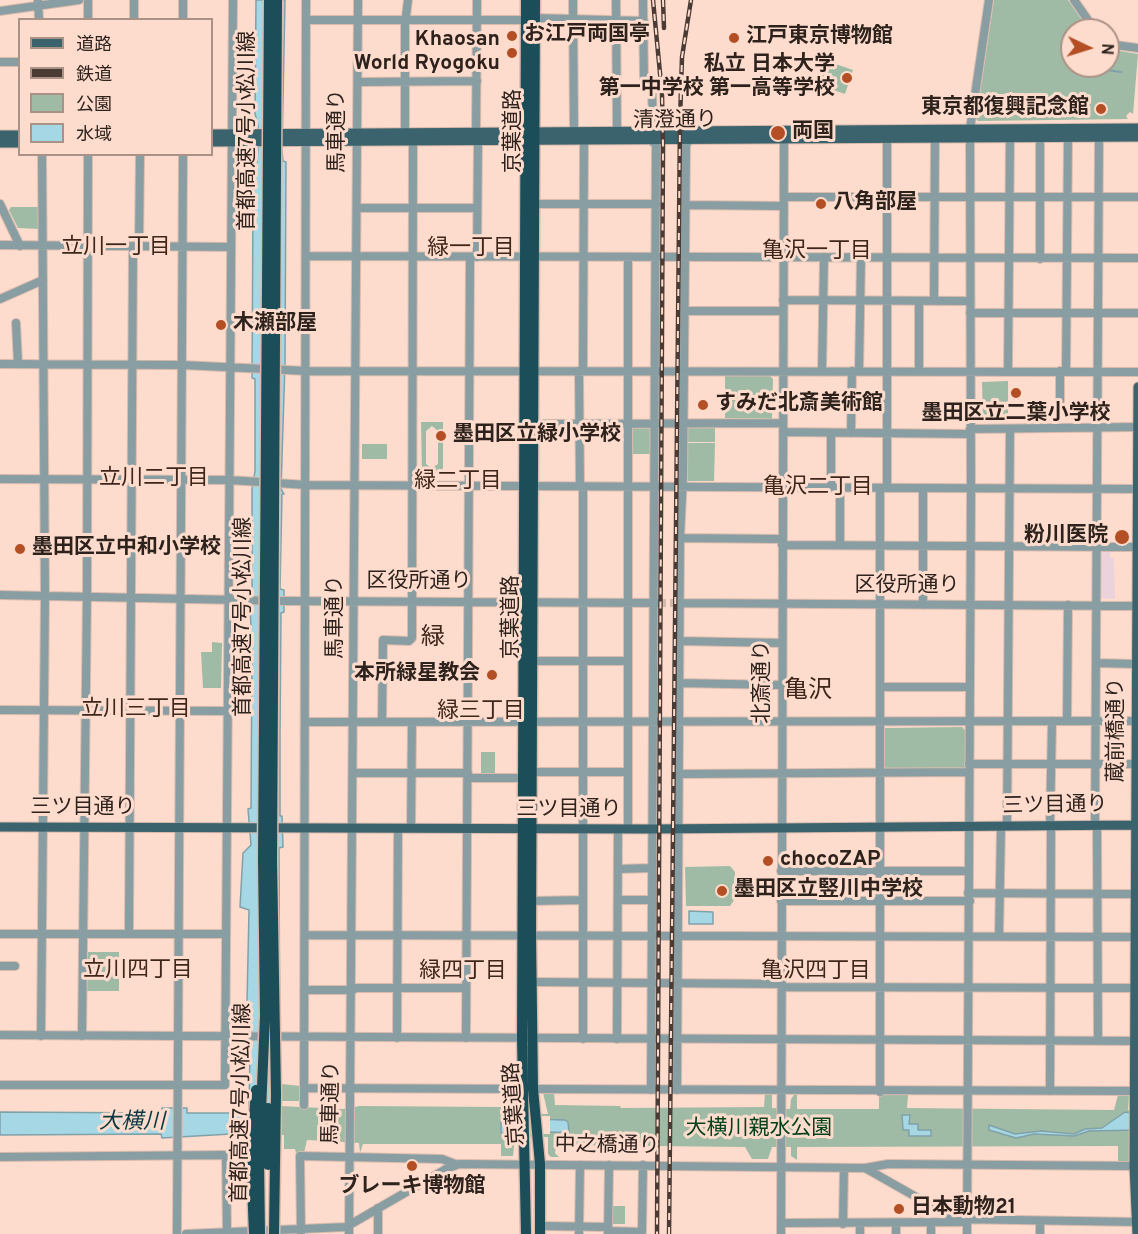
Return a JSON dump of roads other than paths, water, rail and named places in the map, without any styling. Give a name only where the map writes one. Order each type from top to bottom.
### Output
[{"type":"highway","name":"首都高速7号小松川線","points":[[260,1234],[259,1159],[266,1016],[263,847],[269,0]]},
{"type":"highway","name":"首都高速7号小松川線","points":[[277,0],[272,847],[278,1232]]},
{"type":"highway","name":"京葉道路","points":[[526,0],[531,19]]},
{"type":"highway","name":"京葉道路","points":[[526,1234],[525,1138],[529,1111],[527,828],[529,136],[531,19],[535,0]]},
{"type":"highway","name":"京葉道路","points":[[529,136],[534,204],[530,257]]},
{"type":"highway","name":"京葉道路","points":[[529,371],[533,424],[529,486]]},
{"type":"highway","name":"京葉道路","points":[[528,721],[532,662],[529,602]]},
{"type":"highway","name":"京葉道路","points":[[527,828],[531,900],[527,934],[532,982],[527,1039]]},
{"type":"highway","points":[[249,1233],[252,1127],[266,1016]]},
{"type":"highway","points":[[266,1016],[267,1234]]},
{"type":"highway","name":"京葉道路","points":[[529,1111],[537,1138],[540,1164],[540,1230]]},
{"type":"main road","name":"清澄通り","points":[[529,136],[584,141],[784,134],[970,133],[1138,128]]},
{"type":"main road","name":"清澄通り","points":[[357,137],[413,141],[617,130],[887,138],[935,138],[970,133],[1010,138],[1138,136]]},
{"type":"main road","name":"清澄通り","points":[[213,134],[232,137],[307,138],[405,133],[477,137]]},
{"type":"main road","points":[[0,135],[18,135]]},
{"type":"main road","name":"清澄通り","points":[[213,142],[232,137]]},
{"type":"main road","points":[[0,143],[18,143]]},
{"type":"main road","name":"蔵前橋通り","points":[[1134,1166],[1137,1041],[1135,988],[1138,387]]},
{"type":"main road","name":"三ツ目通り","points":[[0,827],[678,829],[1137,825]]},
{"type":"main road","points":[[1134,1166],[1137,1234]]},
{"type":"street","points":[[0,11],[38,3],[79,0]]},
{"type":"street","points":[[88,0],[88,18]]},
{"type":"street","points":[[134,0],[134,18]]},
{"type":"street","points":[[183,0],[183,18]]},
{"type":"street","points":[[0,1085],[225,1085],[233,0]]},
{"type":"street","points":[[304,1105],[308,256],[306,0]]},
{"type":"street","name":"馬車通り","points":[[349,1230],[353,989],[358,0]]},
{"type":"street","points":[[405,133],[405,20],[408,0]]},
{"type":"street","points":[[466,1038],[468,486],[473,257],[477,208],[477,0]]},
{"type":"street","points":[[573,0],[574,131]]},
{"type":"street","points":[[616,0],[617,130]]},
{"type":"street","points":[[643,0],[644,79],[652,90],[653,124],[648,130]]},
{"type":"street","points":[[967,1234],[971,605],[970,133],[989,0]]},
{"type":"street","points":[[1074,0],[1087,18]]},
{"type":"street","points":[[38,3],[39,18]]},
{"type":"street","points":[[306,20],[644,21]]},
{"type":"street","points":[[1120,46],[1138,48]]},
{"type":"street","points":[[0,62],[18,62]]},
{"type":"street","points":[[358,82],[477,81]]},
{"type":"street","name":"北斎通り","points":[[781,1234],[784,134]]},
{"type":"street","points":[[1060,405],[1067,313],[1068,137]]},
{"type":"street","points":[[1098,1041],[1096,663],[1099,137]]},
{"type":"street","points":[[880,1092],[880,546],[887,433],[887,138]]},
{"type":"street","points":[[934,301],[935,138]]},
{"type":"street","points":[[1008,371],[1010,138]]},
{"type":"street","points":[[1040,259],[1041,138]]},
{"type":"street","points":[[677,1090],[678,603],[682,487],[686,145],[690,139]]},
{"type":"street","points":[[651,140],[656,145],[654,487],[656,603],[651,1090]]},
{"type":"street","points":[[382,722],[383,640],[409,641],[412,638],[413,141]]},
{"type":"street","points":[[583,1039],[584,603],[579,424],[584,258],[584,141]]},
{"type":"street","points":[[41,1036],[45,596],[42,156]]},
{"type":"street","points":[[82,1036],[88,479],[88,156]]},
{"type":"street","points":[[129,934],[132,365],[140,156]]},
{"type":"street","points":[[177,1234],[176,1038],[183,156]]},
{"type":"street","points":[[784,197],[1138,197]]},
{"type":"street","points":[[0,204],[20,246]]},
{"type":"street","points":[[534,204],[656,204]]},
{"type":"street","points":[[686,205],[784,206]]},
{"type":"street","points":[[357,208],[477,208]]},
{"type":"street","points":[[0,245],[231,248]]},
{"type":"street","points":[[308,256],[784,259],[824,257],[1138,258]]},
{"type":"street","points":[[617,1039],[618,869],[627,772],[628,257]]},
{"type":"street","points":[[822,371],[824,257]]},
{"type":"street","points":[[851,433],[861,258]]},
{"type":"street","points":[[0,299],[43,279]]},
{"type":"street","points":[[783,300],[970,301]]},
{"type":"street","points":[[919,301],[919,371]]},
{"type":"street","points":[[685,311],[783,311]]},
{"type":"street","points":[[970,314],[1138,313]]},
{"type":"street","points":[[16,324],[18,364]]},
{"type":"street","points":[[0,364],[182,365],[307,371],[1138,372]]},
{"type":"street","points":[[533,424],[783,423]]},
{"type":"street","points":[[783,432],[887,433],[1138,427]]},
{"type":"street","points":[[999,936],[1008,721],[1010,429]]},
{"type":"street","points":[[831,433],[840,545]]},
{"type":"street","points":[[0,479],[181,479],[306,485],[412,486],[1138,489]]},
{"type":"street","points":[[923,488],[923,604]]},
{"type":"street","points":[[680,538],[880,546],[1137,547]]},
{"type":"street","name":"区役所通り","points":[[0,595],[285,601],[656,603]]},
{"type":"street","name":"区役所通り","points":[[678,603],[1138,606]]},
{"type":"street","points":[[1067,721],[1068,606]]},
{"type":"street","points":[[679,641],[782,643]]},
{"type":"street","points":[[532,662],[628,661]]},
{"type":"street","points":[[1096,663],[1136,664]]},
{"type":"street","points":[[678,683],[782,685]]},
{"type":"street","points":[[881,687],[970,687]]},
{"type":"street","points":[[0,710],[227,711]]},
{"type":"street","points":[[1050,1091],[1052,721]]},
{"type":"street","points":[[306,722],[1137,721]]},
{"type":"street","points":[[411,828],[412,722]]},
{"type":"street","points":[[678,774],[880,773],[1007,764],[1136,764]]},
{"type":"street","points":[[353,773],[528,775],[627,772]]},
{"type":"street","points":[[397,1038],[398,828]]},
{"type":"street","points":[[618,869],[652,868]]},
{"type":"street","points":[[781,871],[968,870]]},
{"type":"street","points":[[781,901],[881,901],[969,897],[1000,893],[1136,894]]},
{"type":"street","points":[[531,900],[583,900]]},
{"type":"street","points":[[618,900],[652,900]]},
{"type":"street","points":[[0,934],[226,934]]},
{"type":"street","points":[[305,935],[677,934],[1137,937]]},
{"type":"street","points":[[0,966],[15,966]]},
{"type":"street","points":[[532,982],[1135,988]]},
{"type":"street","points":[[304,990],[466,988]]},
{"type":"street","points":[[0,1035],[176,1038],[1137,1041]]},
{"type":"street","points":[[304,1088],[677,1090],[782,1093],[1136,1091]]},
{"type":"street","points":[[0,1157],[226,1155],[227,1234]]},
{"type":"street","name":"中之橋通り","points":[[301,1232],[300,1156],[443,1159],[455,1164],[782,1168],[865,1168],[888,1164],[1134,1166]]},
{"type":"street","points":[[186,1234],[349,1230],[378,1208],[455,1164]]},
{"type":"street","points":[[579,1230],[580,1165]]},
{"type":"street","points":[[608,1231],[609,1165]]},
{"type":"street","points":[[540,1230],[642,1232],[643,1166]]},
{"type":"street","points":[[843,1224],[844,1168]]},
{"type":"street","points":[[865,1168],[955,1219],[967,1221]]},
{"type":"street","points":[[378,1208],[378,1234]]},
{"type":"street","points":[[1040,1221],[1040,1234]]},
{"type":"street","points":[[781,1223],[1138,1222]]},
{"type":"street","points":[[825,1224],[825,1234]]},
{"type":"street","points":[[860,1224],[860,1234]]},
{"type":"street","points":[[896,1224],[896,1234]]},
{"type":"street","points":[[931,1224],[931,1234]]},
{"type":"water","points":[[256,0],[285,0],[282,151],[283,161],[286,162],[285,363],[281,489],[284,494],[282,494],[280,589],[284,590],[284,612],[281,613],[280,736],[280,816],[282,816],[283,847],[279,848],[280,1107],[249,1106],[250,1049],[246,1048],[249,910],[240,907],[243,853],[251,845],[248,809],[251,808],[252,647],[249,589],[252,588],[252,489],[255,471],[255,379],[252,378],[253,162],[257,162],[258,150],[258,125],[255,114]]},
{"type":"water","points":[[689,911],[713,912],[713,924],[689,924]]},
{"type":"water","name":"大横川","points":[[162,1108],[187,1108],[187,1113],[248,1113],[248,1133],[162,1138],[161,1134],[0,1135],[0,1112],[161,1113]]},
{"type":"water","points":[[1125,1112],[1138,1114],[1138,1130],[1089,1131],[1074,1136],[1034,1134],[1016,1138],[989,1130],[989,1125],[1015,1134],[1041,1131],[1074,1134],[1085,1129],[1102,1128]]},
{"type":"water","points":[[902,1115],[910,1115],[909,1124],[918,1124],[918,1130],[931,1130],[931,1136],[909,1136],[909,1130],[903,1130]]},
{"type":"water","points":[[501,1118],[565,1120],[568,1122],[569,1132],[501,1133]]},
{"type":"tunnel","points":[[658,603],[677,603]]},
{"type":"railway","points":[[653,0],[662,94],[663,147],[657,1234]]},
{"type":"railway","points":[[663,0],[664,28]]},
{"type":"railway","points":[[669,1234],[680,121],[682,57],[691,0]]},
{"type":"place","name":"お江戸両国亭","points":[[512,36]]},
{"type":"place","name":"江戸東京博物館","points":[[734,38]]},
{"type":"place","name":"Khaosan World Ryogoku","points":[[512,53]]},
{"type":"place","name":"私立 日本大学 第一中学校 第一高等学校","points":[[847,78]]},
{"type":"place","name":"東京都復興記念館","points":[[1101,109]]},
{"type":"place","name":"両国","points":[[778,133]]},
{"type":"place","name":"八角部屋","points":[[821,204]]},
{"type":"place","name":"木瀬部屋","points":[[221,325]]},
{"type":"place","name":"墨田区立二葉小学校","points":[[1016,393]]},
{"type":"place","name":"すみだ北斎美術館","points":[[703,405]]},
{"type":"place","name":"墨田区立緑小学校","points":[[441,436]]},
{"type":"place","name":"粉川医院","points":[[1122,537]]},
{"type":"place","name":"墨田区立中和小学校","points":[[20,549]]},
{"type":"place","name":"本所緑星教会","points":[[492,675]]},
{"type":"place","name":"chocoZAP","points":[[768,861]]},
{"type":"place","name":"墨田区立竪川中学校","points":[[722,891]]},
{"type":"place","name":"ブレーキ博物館","points":[[412,1166]]},
{"type":"place","name":"日本動物21","points":[[899,1209]]},
{"type":"district","name":"立川一丁目","points":[[116,249]]},
{"type":"district","name":"緑一丁目","points":[[471,250]]},
{"type":"district","name":"亀沢一丁目","points":[[817,253]]},
{"type":"district","name":"立川二丁目","points":[[154,480]]},
{"type":"district","name":"緑二丁目","points":[[458,483]]},
{"type":"district","name":"亀沢二丁目","points":[[818,489]]},
{"type":"district","name":"緑","points":[[433,639]]},
{"type":"district","name":"亀沢","points":[[808,692]]},
{"type":"district","name":"立川三丁目","points":[[136,711]]},
{"type":"district","name":"緑三丁目","points":[[481,713]]},
{"type":"district","name":"立川四丁目","points":[[138,972]]},
{"type":"district","name":"緑四丁目","points":[[463,973]]},
{"type":"district","name":"亀沢四丁目","points":[[816,973]]},
{"type":"park label","name":"大横川親水公園","points":[[759,1130]]}]
